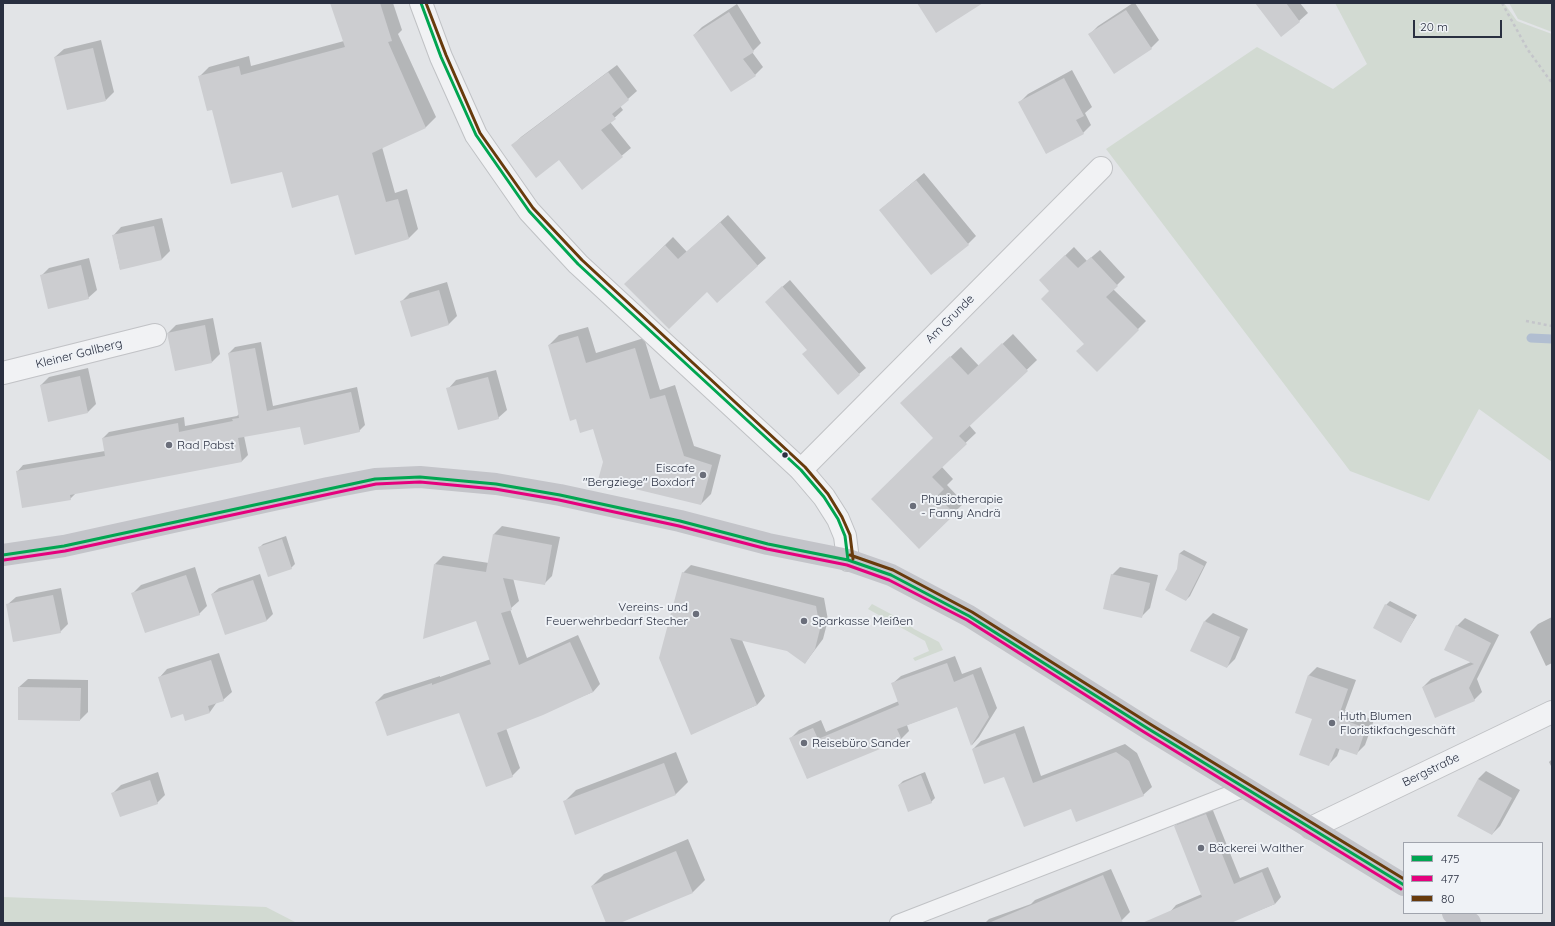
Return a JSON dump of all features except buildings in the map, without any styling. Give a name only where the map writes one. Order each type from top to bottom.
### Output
[{"type":"main road","points":[[3,555],[64,546],[328,488],[376,479],[420,477],[496,484],[560,496],[680,521],[768,544],[848,560],[891,575],[948,604],[1403,884]]},
{"type":"main road","points":[[1455,914],[1470,923]]},
{"type":"street","points":[[421,3],[441,56],[476,135],[529,211],[578,264],[801,470],[824,498],[838,519],[845,536],[848,560]]},
{"type":"street","name":"Am Grunde","points":[[801,470],[1102,168]]},
{"type":"street","name":"Kleiner Gallberg","points":[[3,373],[155,335]]},
{"type":"street","name":"Bergstraße","points":[[1310,828],[1552,712]]},
{"type":"lane","points":[[898,923],[1246,788]]},
{"type":"path","points":[[1502,3],[1528,50],[1552,83]]},
{"type":"path","points":[[1526,322],[1552,326]]},
{"type":"shaded area","points":[[1335,3],[1504,3],[1517,21],[1552,34],[1552,462],[1479,409],[1429,501],[1350,471],[1106,149],[1257,47],[1333,89],[1367,64]]},
{"type":"shaded area","points":[[1509,3],[1552,3],[1552,32],[1518,19]]},
{"type":"shaded area","points":[[872,604],[939,642],[943,650],[915,661],[913,658],[929,651],[925,641],[868,609]]},
{"type":"shaded area","points":[[3,897],[266,907],[297,923],[3,923]]},
{"type":"waterway","points":[[1531,338],[1552,339]]},
{"type":"transit line","name":"475","points":[[421,3],[441,57],[476,135],[529,211],[578,264],[801,470],[824,497],[838,519],[845,536],[848,560]]},
{"type":"transit line","name":"80","points":[[426,3],[446,55],[480,133],[533,208],[582,260],[805,467],[828,494],[842,517],[850,535],[853,559]]},
{"type":"transit line","name":"475","points":[[3,555],[64,546],[375,479],[420,477],[496,484],[560,495],[680,521],[768,544],[848,560],[891,575],[969,616],[1147,728],[1403,884]]},
{"type":"transit line","name":"477","points":[[4,560],[65,551],[376,484],[420,482],[495,489],[559,500],[679,526],[767,549],[847,565],[889,580],[967,620],[1144,732],[1401,889]]},
{"type":"transit line","name":"80","points":[[850,555],[893,570],[972,612],[1150,724],[1403,878]]},
{"type":"place","name":"Rad Pabst","points":[[169,445]]},
{"type":"place","name":"Eiscafe \"Bergziege\" Boxdorf","points":[[703,475]]},
{"type":"place","name":"Physiotherapie - Fanny Andrä","points":[[913,506]]},
{"type":"place","name":"Vereins- und Feuerwehrbedarf Stecher","points":[[696,614]]},
{"type":"place","name":"Sparkasse Meißen","points":[[804,621]]},
{"type":"place","name":"Huth Blumen Floristikfachgeschäft","points":[[1332,723]]},
{"type":"place","name":"Reisebüro Sander","points":[[804,743]]},
{"type":"place","name":"Bäckerei Walther","points":[[1201,848]]}]
